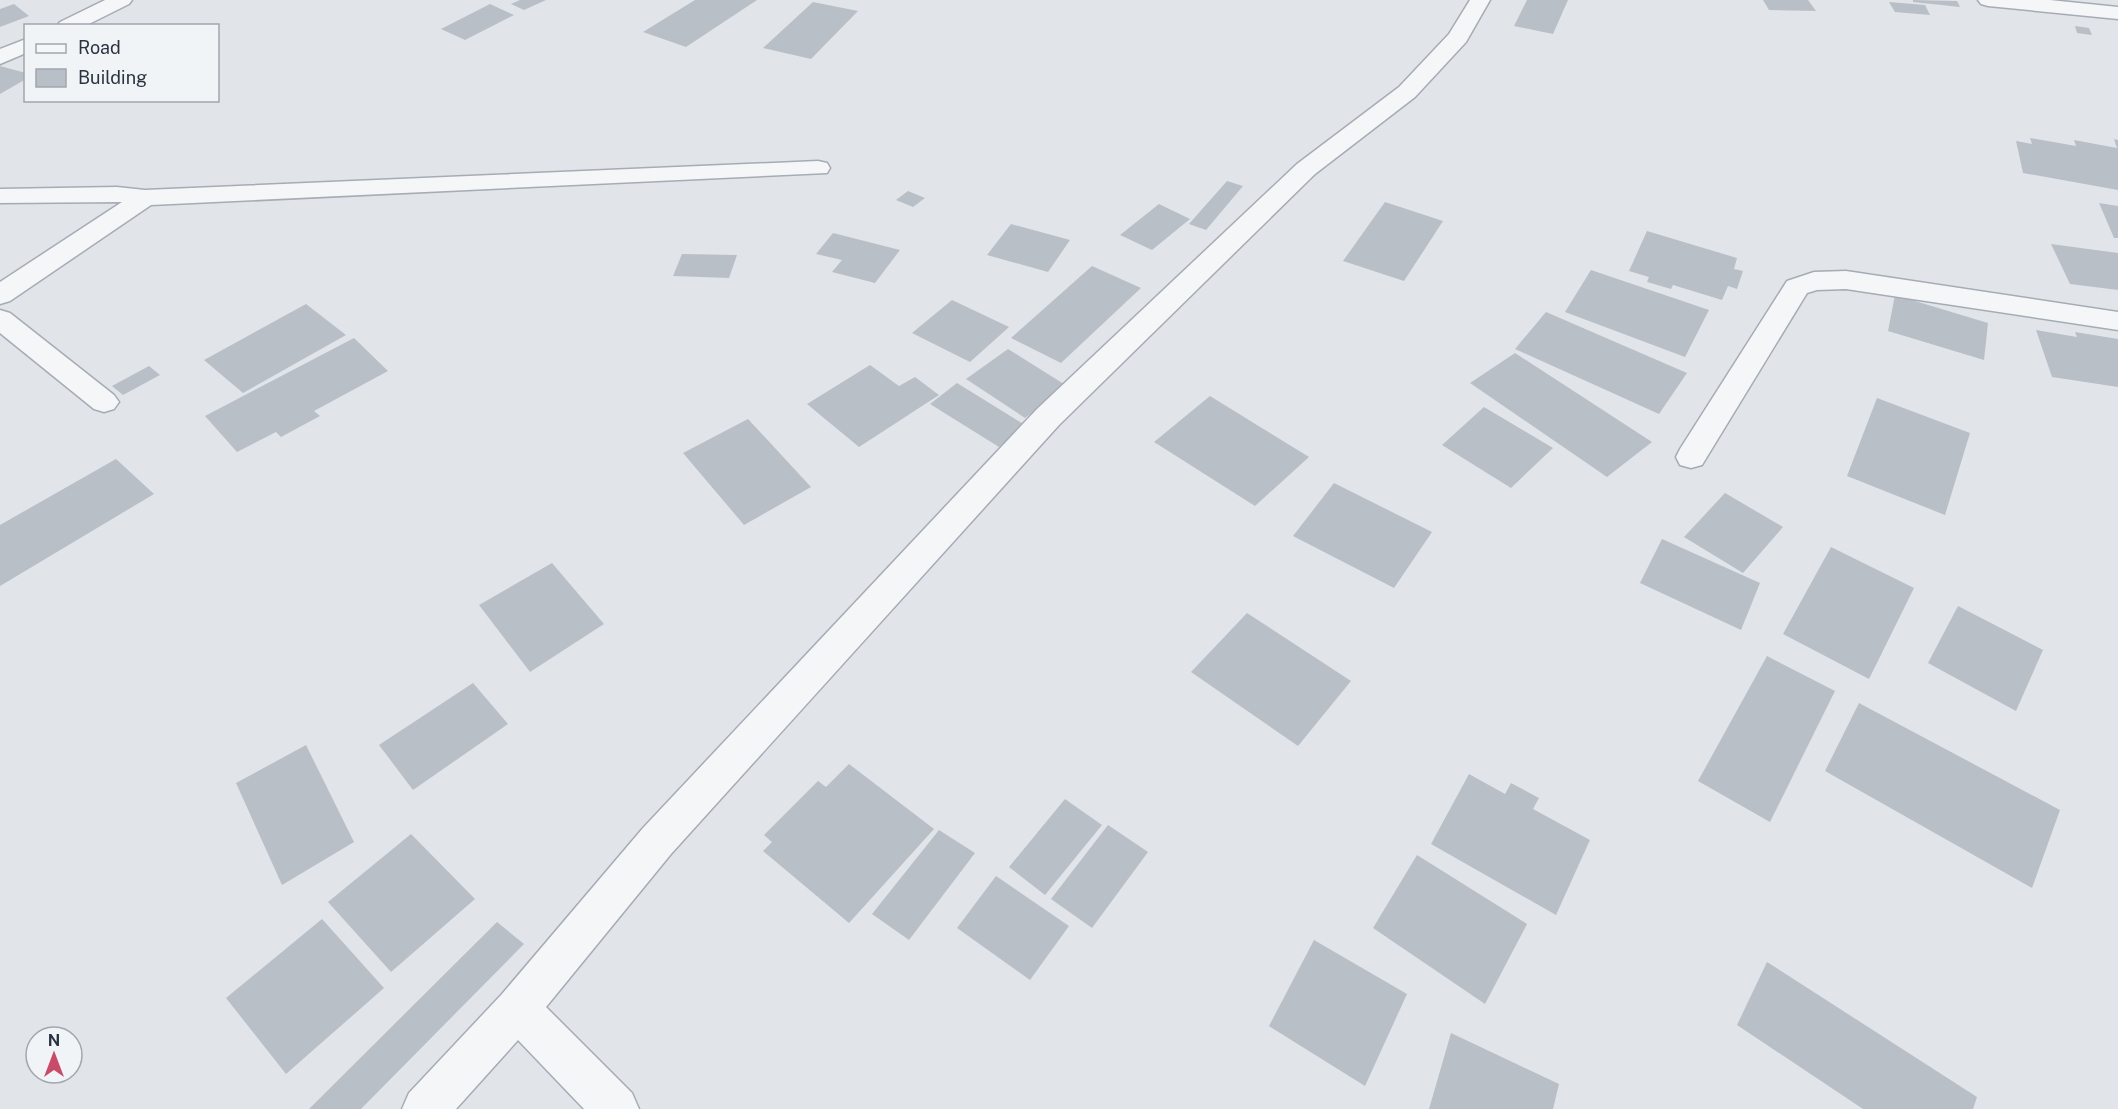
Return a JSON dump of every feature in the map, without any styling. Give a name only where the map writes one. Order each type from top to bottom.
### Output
[{"type":"street","points":[[71,24],[122,0]]},
{"type":"street","points":[[425,1109],[517,1009],[657,841],[1048,417],[1306,169],[1407,92],[1458,37],[1480,0]]},
{"type":"street","points":[[1988,0],[2118,12]]},
{"type":"street","points":[[0,57],[24,46]]},
{"type":"street","points":[[0,196],[117,194],[145,198],[818,168]]},
{"type":"street","points":[[0,295],[145,198]]},
{"type":"street","points":[[1691,457],[1797,287],[1814,281],[1846,280],[2118,321]]},
{"type":"street","points":[[0,319],[104,402]]},
{"type":"street","points":[[517,1009],[616,1109]]},
{"type":"building","points":[[520,0],[546,0],[524,10],[511,4]]},
{"type":"building","points":[[695,0],[757,0],[686,47],[643,32]]},
{"type":"building","points":[[1527,0],[1568,0],[1553,34],[1514,26]]},
{"type":"building","points":[[1763,0],[1808,0],[1816,11],[1769,10]]},
{"type":"building","points":[[1913,0],[1957,1],[1960,7],[1913,2]]},
{"type":"building","points":[[813,2],[858,11],[811,59],[763,48]]},
{"type":"building","points":[[1889,2],[1925,5],[1930,15],[1895,12]]},
{"type":"building","points":[[14,4],[29,16],[0,27],[0,9]]},
{"type":"building","points":[[490,4],[514,15],[465,40],[441,29]]},
{"type":"building","points":[[2075,26],[2089,28],[2092,35],[2077,33]]},
{"type":"building","points":[[0,66],[24,72],[24,80],[0,94]]},
{"type":"building","points":[[2030,138],[2076,146],[2074,140],[2117,148],[2114,139],[2118,140],[2118,190],[2023,173],[2016,141],[2032,144]]},
{"type":"building","points":[[1227,181],[1243,186],[1206,230],[1189,224]]},
{"type":"building","points":[[908,191],[925,198],[913,207],[896,200]]},
{"type":"building","points":[[1385,202],[1443,221],[1404,281],[1343,261]]},
{"type":"building","points":[[2099,203],[2118,206],[2118,238],[2114,238]]},
{"type":"building","points":[[1159,204],[1190,219],[1152,250],[1120,235]]},
{"type":"building","points":[[1011,224],[1070,240],[1048,272],[987,255]]},
{"type":"building","points":[[1647,231],[1737,258],[1734,269],[1743,271],[1737,289],[1728,286],[1722,300],[1673,285],[1671,289],[1647,282],[1649,277],[1629,271]]},
{"type":"building","points":[[833,233],[900,250],[875,283],[832,272],[842,260],[816,254]]},
{"type":"building","points":[[2051,244],[2118,253],[2118,290],[2070,284]]},
{"type":"building","points":[[682,254],[737,255],[729,278],[673,276]]},
{"type":"building","points":[[1092,266],[1141,288],[1061,363],[1011,338]]},
{"type":"building","points":[[1591,270],[1709,310],[1685,357],[1565,312]]},
{"type":"building","points":[[1895,295],[1988,323],[1984,360],[1888,331]]},
{"type":"building","points":[[952,300],[1009,327],[970,362],[912,333]]},
{"type":"building","points":[[306,304],[346,335],[243,393],[204,360]]},
{"type":"building","points":[[1546,312],[1687,373],[1659,414],[1515,349]]},
{"type":"building","points":[[2036,330],[2077,337],[2075,332],[2118,339],[2118,387],[2052,377]]},
{"type":"building","points":[[354,338],[388,371],[314,411],[320,416],[281,437],[276,432],[237,452],[205,416]]},
{"type":"building","points":[[1008,349],[1067,386],[1025,418],[966,379]]},
{"type":"building","points":[[1515,353],[1652,442],[1607,477],[1470,383]]},
{"type":"building","points":[[870,365],[899,386],[915,377],[939,395],[859,447],[807,404]]},
{"type":"building","points":[[149,366],[160,375],[123,395],[112,386]]},
{"type":"building","points":[[957,383],[1025,425],[999,447],[930,404]]},
{"type":"building","points":[[1210,396],[1309,457],[1255,506],[1154,442]]},
{"type":"building","points":[[1877,398],[1970,433],[1945,515],[1847,476]]},
{"type":"building","points":[[1484,407],[1553,448],[1511,488],[1442,445]]},
{"type":"building","points":[[748,419],[811,487],[744,525],[683,453]]},
{"type":"building","points":[[116,459],[154,494],[0,586],[0,525]]},
{"type":"building","points":[[1334,483],[1432,532],[1394,588],[1293,536]]},
{"type":"building","points":[[1725,493],[1783,527],[1743,573],[1684,537]]},
{"type":"building","points":[[1662,539],[1760,583],[1741,630],[1640,583]]},
{"type":"building","points":[[1831,547],[1914,588],[1869,679],[1783,634]]},
{"type":"building","points":[[552,563],[604,624],[530,672],[479,605]]},
{"type":"building","points":[[1958,606],[2043,650],[2016,711],[1928,663]]},
{"type":"building","points":[[1247,613],[1351,681],[1298,746],[1191,672]]},
{"type":"building","points":[[1767,656],[1835,691],[1770,822],[1698,781]]},
{"type":"building","points":[[473,683],[508,724],[413,790],[379,745]]},
{"type":"building","points":[[1859,703],[2060,810],[2032,888],[1825,771]]},
{"type":"building","points":[[306,745],[354,842],[282,885],[236,783]]},
{"type":"building","points":[[849,764],[934,829],[849,923],[763,851],[772,842],[764,835],[818,781],[826,787]]},
{"type":"building","points":[[1469,774],[1505,794],[1511,783],[1539,798],[1533,809],[1590,840],[1556,915],[1431,844]]},
{"type":"building","points":[[1065,799],[1102,825],[1045,895],[1009,867]]},
{"type":"building","points":[[1108,825],[1148,852],[1092,928],[1051,899]]},
{"type":"building","points":[[939,830],[975,853],[909,940],[872,914]]},
{"type":"building","points":[[411,834],[475,899],[391,972],[328,902]]},
{"type":"building","points":[[1417,855],[1527,924],[1485,1004],[1373,928]]},
{"type":"building","points":[[996,876],[1069,926],[1030,980],[957,928]]},
{"type":"building","points":[[322,919],[384,988],[286,1074],[226,998]]},
{"type":"building","points":[[497,922],[524,944],[361,1109],[309,1109]]},
{"type":"building","points":[[1314,940],[1407,994],[1365,1086],[1269,1026]]},
{"type":"building","points":[[1767,962],[1977,1097],[1973,1109],[1863,1109],[1737,1025]]},
{"type":"building","points":[[1451,1033],[1559,1084],[1553,1109],[1429,1109]]}]
